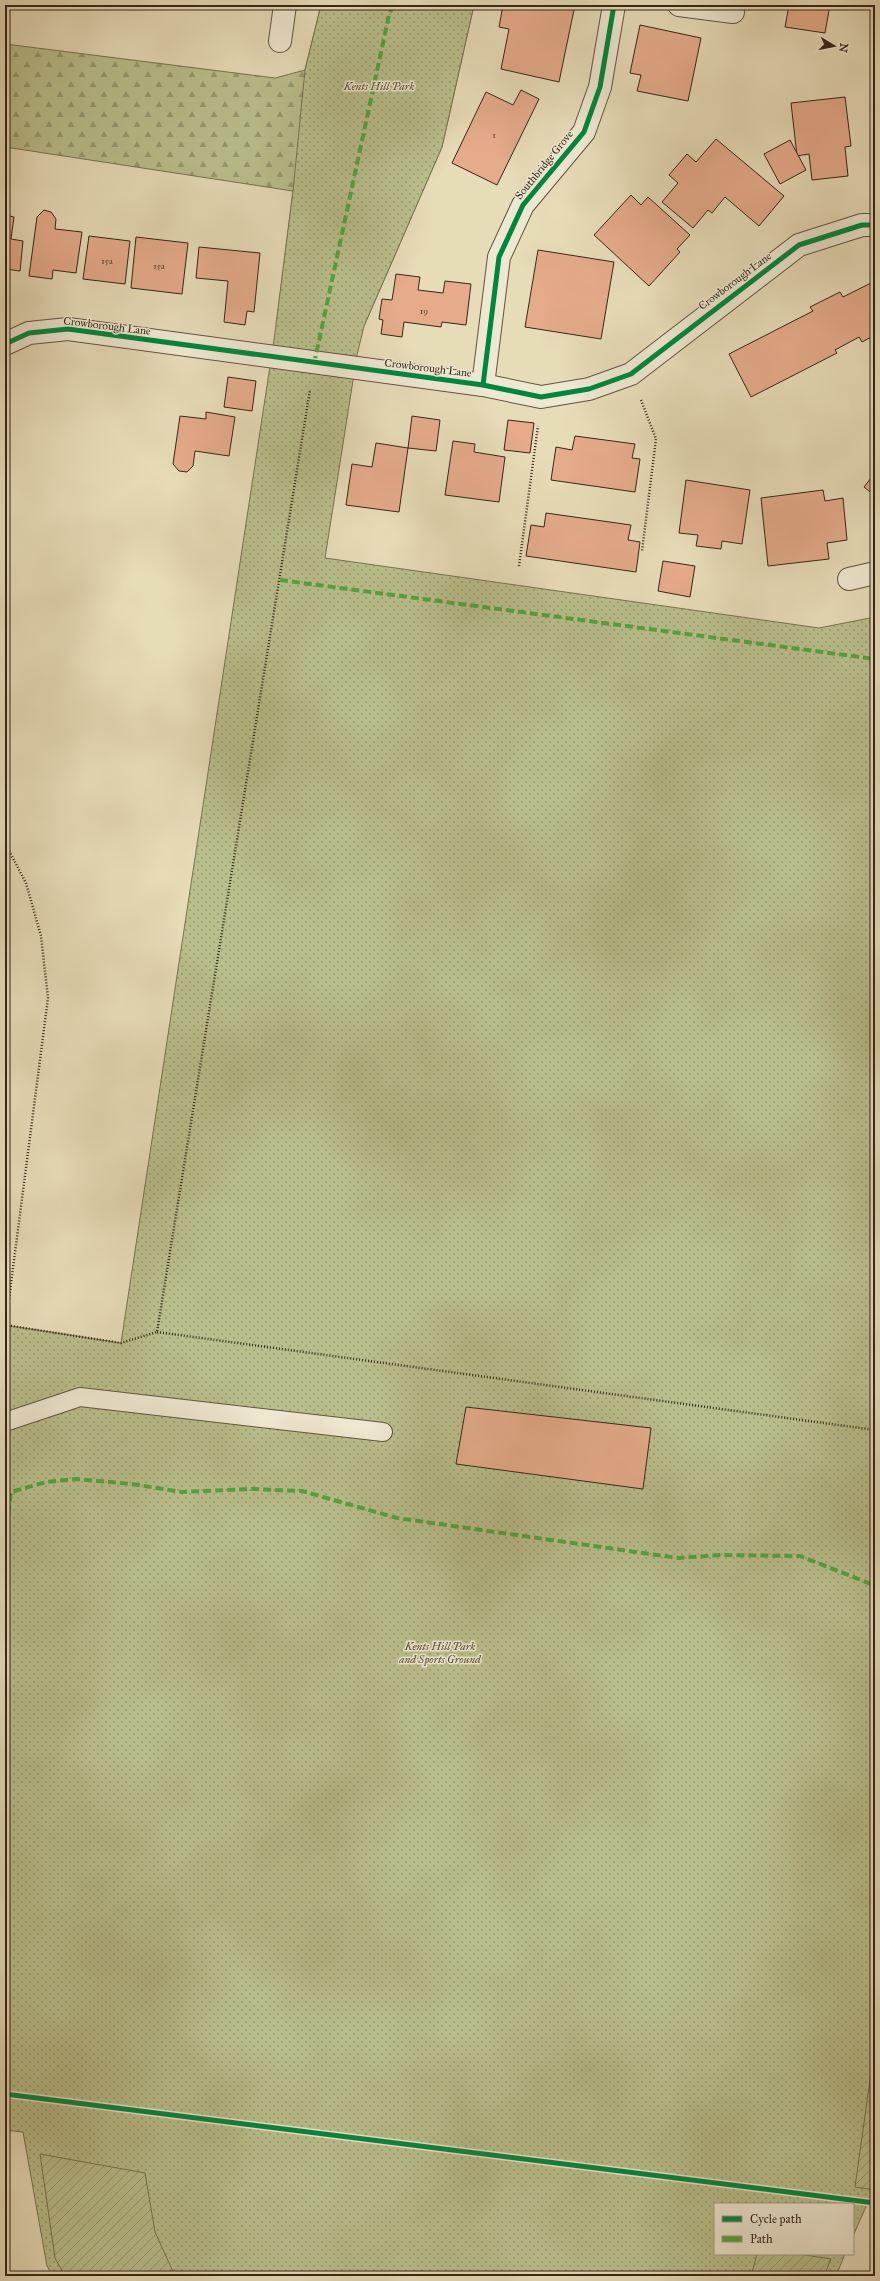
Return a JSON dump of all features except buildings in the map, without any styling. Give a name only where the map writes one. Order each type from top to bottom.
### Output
[{"type":"street","points":[[280,41],[285,5]]},
{"type":"street","name":"Southbridge Grove","points":[[483,385],[498,257],[523,205],[584,132],[600,87],[614,5]]},
{"type":"street","points":[[680,5],[733,12]]},
{"type":"street","name":"Crowborough Lane","points":[[5,344],[28,333],[68,329],[314,364],[483,385],[542,397],[588,389],[631,374],[800,245],[862,225],[875,225]]},
{"type":"street","points":[[849,579],[875,573]]},
{"type":"lane","points":[[5,1422],[80,1397],[383,1432]]},
{"type":"path","points":[[157,1332],[314,364]]},
{"type":"path","points":[[631,374],[656,439],[642,551]]},
{"type":"path","points":[[519,566],[542,397]]},
{"type":"path","points":[[5,843],[26,883],[41,936],[48,998],[5,1330]]},
{"type":"path","points":[[5,1325],[121,1343],[157,1332],[875,1430]]},
{"type":"green space","name":"Kents Hill Park","points":[[321,5],[474,5],[442,147],[364,326],[277,319],[293,191],[5,147],[5,44],[275,78],[305,70]]},
{"type":"green space","name":"Kents Hill Park and Sports Ground","points":[[321,5],[474,5],[442,147],[364,326],[357,355],[325,558],[819,628],[875,617],[875,2203],[868,2202],[854,2234],[854,2203],[714,2203],[714,2255],[845,2255],[836,2276],[53,2276],[47,2266],[23,2132],[5,2130],[5,1325],[121,1343],[274,340],[293,191],[305,70]]},
{"type":"green space","points":[[875,2044],[875,2190],[855,2187]]},
{"type":"green space","points":[[40,2154],[145,2173],[155,2232],[175,2276],[65,2276],[55,2258]]},
{"type":"green space","points":[[757,2255],[805,2255],[831,2259],[824,2276],[751,2276]]},
{"type":"marked path","points":[[314,364],[389,15],[393,5]]},
{"type":"marked path","points":[[280,580],[875,659]]},
{"type":"marked path","points":[[5,1537],[11,1492],[46,1482],[76,1479],[132,1484],[182,1492],[254,1489],[302,1491],[397,1518],[678,1558],[721,1555],[800,1556],[871,1584],[875,1583]]},
{"type":"cycle path","points":[[483,385],[499,257],[523,205],[584,132],[600,87],[614,5]]},
{"type":"cycle path","points":[[5,344],[29,333],[68,329],[483,385],[541,397],[589,389],[631,374],[799,245],[862,225],[875,225]]},
{"type":"cycle path","points":[[5,2094],[875,2203]]}]
